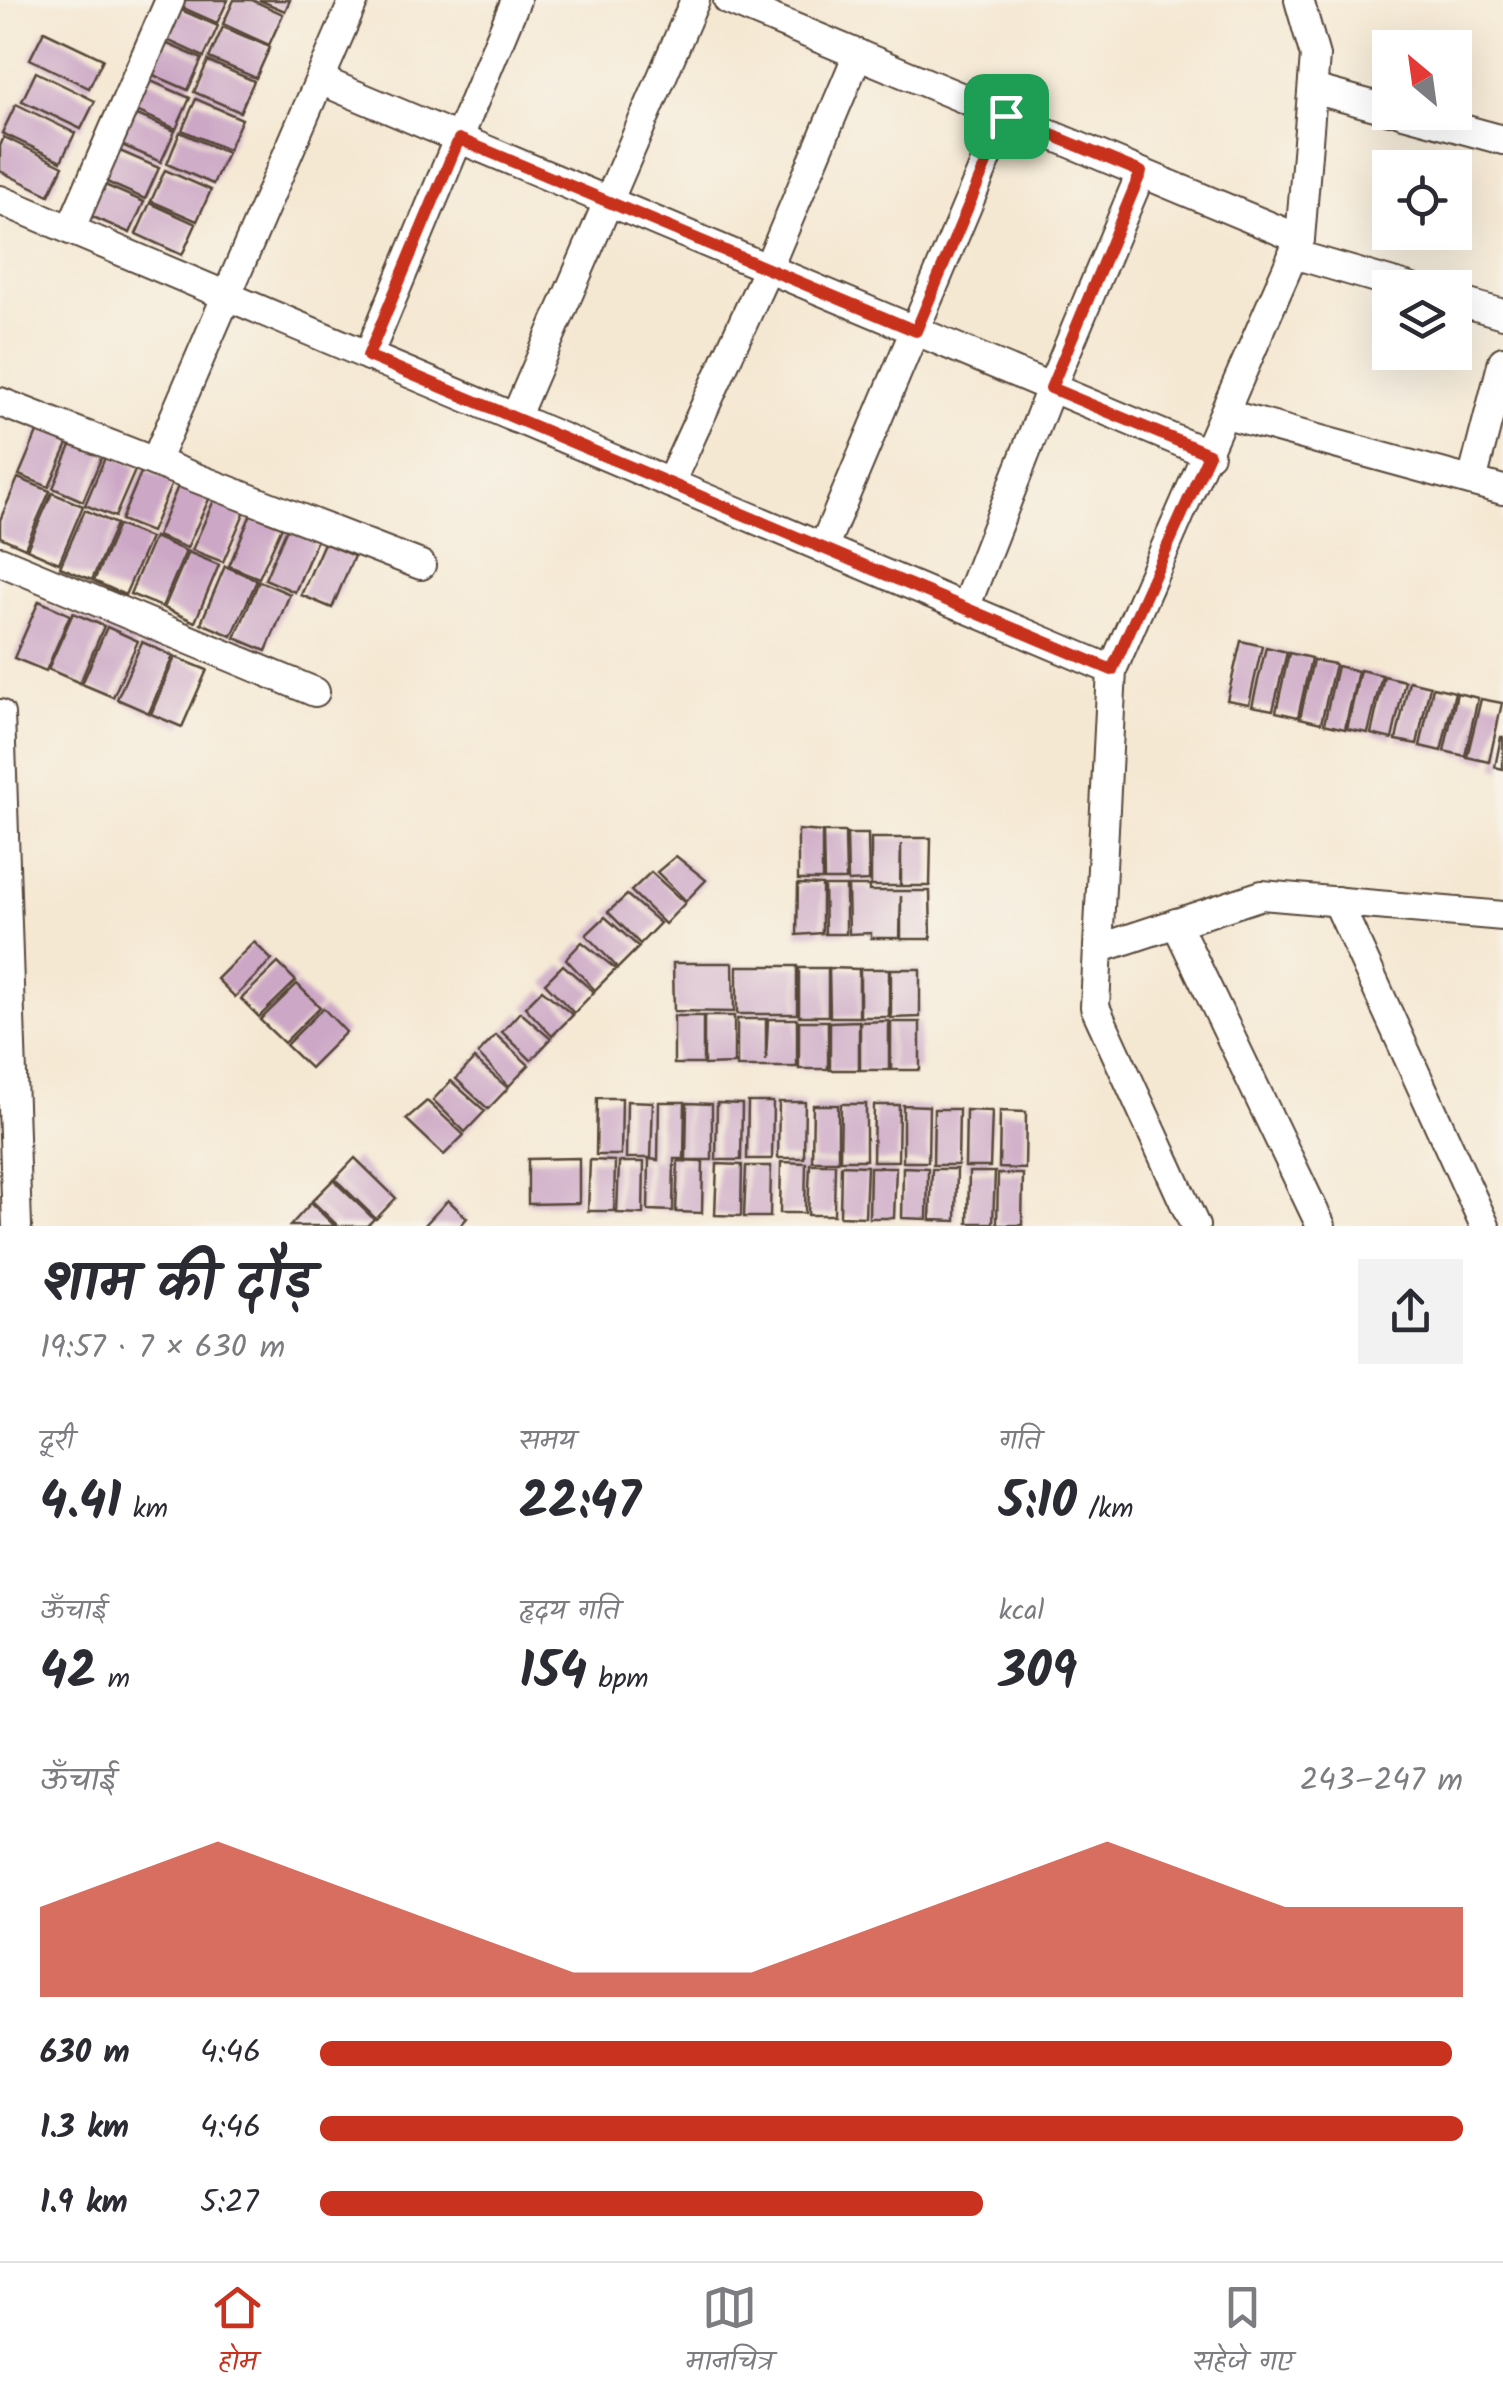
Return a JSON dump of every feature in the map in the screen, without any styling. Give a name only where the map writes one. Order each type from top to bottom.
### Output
[{"type":"street","points":[[70,230],[170,0]]},
{"type":"street","points":[[155,462],[354,0]]},
{"type":"street","points":[[368,356],[516,0]]},
{"type":"street","points":[[516,418],[695,0]]},
{"type":"street","points":[[728,0],[1141,172],[1297,247],[1372,274]]},
{"type":"street","points":[[1195,1226],[1095,1008],[1112,670],[1297,247],[1315,56],[1299,0]]},
{"type":"street","points":[[670,483],[768,268],[858,54]]},
{"type":"street","points":[[320,80],[1209,454]]},
{"type":"street","points":[[1313,89],[1372,105]]},
{"type":"street","points":[[822,548],[1006,116]]},
{"type":"street","points":[[1466,130],[1503,140]]},
{"type":"street","points":[[964,608],[1141,172]]},
{"type":"street","points":[[0,200],[1112,670]]},
{"type":"street","points":[[1472,305],[1503,314]]},
{"type":"street","points":[[1472,482],[1503,362]]},
{"type":"street","points":[[0,402],[421,565]]},
{"type":"street","points":[[1226,414],[1503,490]]},
{"type":"street","points":[[0,561],[315,692]]},
{"type":"street","points":[[0,714],[17,1226]]},
{"type":"street","points":[[1098,949],[1262,895],[1503,916]]},
{"type":"street","points":[[1337,902],[1485,1226]]},
{"type":"street","points":[[1176,924],[1321,1226]]},
{"type":"building","points":[[228,0],[217,23],[172,3]]},
{"type":"building","points":[[234,0],[252,0],[283,14],[269,45],[223,24]]},
{"type":"building","points":[[259,0],[290,0],[285,11]]},
{"type":"building","points":[[172,6],[218,26],[204,57],[158,36]]},
{"type":"building","points":[[223,27],[270,47],[256,78],[209,58]]},
{"type":"building","points":[[44,31],[103,59],[89,88],[30,59]]},
{"type":"building","points":[[156,39],[202,59],[188,90],[142,70]]},
{"type":"building","points":[[208,61],[254,81],[240,112],[194,92]]},
{"type":"building","points":[[36,72],[95,101],[81,129],[22,101]]},
{"type":"building","points":[[144,78],[190,98],[176,129],[130,108]]},
{"type":"building","points":[[196,99],[242,119],[228,150],[182,130]]},
{"type":"building","points":[[16,104],[75,133],[61,161],[2,133]]},
{"type":"building","points":[[128,111],[175,131],[161,162],[115,142]]},
{"type":"building","points":[[180,132],[227,153],[213,184],[167,164]]},
{"type":"building","points":[[4,137],[63,166],[49,195],[0,171]]},
{"type":"building","points":[[113,148],[159,168],[145,199],[100,179]]},
{"type":"building","points":[[165,170],[211,190],[197,221],[151,201]]},
{"type":"building","points":[[98,182],[144,202],[130,233],[84,213]]},
{"type":"building","points":[[150,203],[196,224],[182,255],[136,234]]},
{"type":"building","points":[[41,423],[72,435],[49,487],[19,475]]},
{"type":"building","points":[[75,436],[105,449],[83,501],[53,488]]},
{"type":"building","points":[[107,453],[137,466],[115,517],[85,505]]},
{"type":"building","points":[[143,468],[173,481],[151,532],[121,520]]},
{"type":"building","points":[[18,478],[50,491],[25,548],[0,537],[0,520]]},
{"type":"building","points":[[179,484],[210,497],[187,548],[157,536]]},
{"type":"building","points":[[52,493],[83,506],[59,563],[27,549]]},
{"type":"building","points":[[215,498],[245,511],[223,562],[192,550]]},
{"type":"building","points":[[85,510],[116,524],[92,580],[60,567]]},
{"type":"building","points":[[251,514],[282,527],[259,578],[229,566]]},
{"type":"building","points":[[118,525],[150,538],[125,595],[94,581]]},
{"type":"building","points":[[287,528],[317,540],[295,592],[265,579]]},
{"type":"building","points":[[154,537],[186,551],[162,607],[130,594]]},
{"type":"building","points":[[324,543],[354,556],[332,608],[301,595]]},
{"type":"building","points":[[188,552],[219,565],[195,622],[164,608]]},
{"type":"building","points":[[225,566],[257,580],[232,636],[201,623]]},
{"type":"building","points":[[259,581],[290,594],[266,651],[235,638]]},
{"type":"building","points":[[39,601],[70,615],[46,671],[14,658]]},
{"type":"building","points":[[73,613],[104,626],[80,683],[48,669]]},
{"type":"building","points":[[107,627],[138,641],[113,697],[82,684]]},
{"type":"building","points":[[1241,641],[1262,646],[1249,704],[1227,700]]},
{"type":"building","points":[[142,642],[173,656],[149,713],[117,699]]},
{"type":"building","points":[[1266,647],[1287,652],[1273,710],[1252,706]]},
{"type":"building","points":[[1289,653],[1311,658],[1298,717],[1276,712]]},
{"type":"building","points":[[175,657],[207,670],[182,727],[151,714]]},
{"type":"building","points":[[1313,660],[1335,664],[1321,723],[1300,718]]},
{"type":"building","points":[[1337,666],[1358,671],[1345,729],[1324,724]]},
{"type":"building","points":[[1360,670],[1382,675],[1368,733],[1347,729]]},
{"type":"building","points":[[1384,676],[1405,681],[1392,739],[1371,734]]},
{"type":"building","points":[[1409,681],[1430,686],[1417,744],[1396,740]]},
{"type":"building","points":[[1433,687],[1455,692],[1441,751],[1420,746]]},
{"type":"building","points":[[1457,693],[1478,698],[1465,756],[1444,751]]},
{"type":"building","points":[[1481,699],[1502,703],[1489,762],[1467,757]]},
{"type":"building","points":[[1503,737],[1503,769],[1495,767]]},
{"type":"building","points":[[798,830],[822,832],[822,880],[798,880]]},
{"type":"building","points":[[823,832],[845,832],[846,880],[824,880]]},
{"type":"building","points":[[847,834],[868,834],[869,881],[848,882]]},
{"type":"building","points":[[871,838],[931,838],[930,886],[901,886],[901,844],[900,886],[871,886]]},
{"type":"building","points":[[676,856],[706,880],[686,901],[657,872]]},
{"type":"building","points":[[651,872],[685,903],[665,924],[631,891]]},
{"type":"building","points":[[798,884],[822,885],[822,933],[797,935]]},
{"type":"building","points":[[824,886],[846,886],[846,934],[825,934]]},
{"type":"building","points":[[848,886],[869,886],[869,891],[930,891],[931,939],[901,939],[901,896],[900,938],[849,934]]},
{"type":"building","points":[[627,895],[660,923],[640,944],[608,912]]},
{"type":"building","points":[[605,917],[639,947],[618,968],[586,935]]},
{"type":"building","points":[[254,942],[272,960],[235,997],[217,979]]},
{"type":"building","points":[[582,942],[616,969],[595,990],[566,959]]},
{"type":"building","points":[[278,963],[296,981],[259,1017],[241,999]]},
{"type":"building","points":[[673,963],[733,963],[734,1012],[674,1011]]},
{"type":"building","points":[[563,965],[594,992],[574,1013],[545,983]]},
{"type":"building","points":[[737,966],[797,966],[797,1014],[737,1014]]},
{"type":"building","points":[[799,968],[828,968],[828,1016],[799,1016]]},
{"type":"building","points":[[829,968],[859,969],[859,1017],[830,1017]]},
{"type":"building","points":[[860,969],[889,969],[889,1017],[860,1017]]},
{"type":"building","points":[[891,969],[920,969],[920,1017],[891,1018]]},
{"type":"building","points":[[297,984],[320,1007],[284,1043],[260,1020]]},
{"type":"building","points":[[542,990],[573,1015],[552,1036],[525,1007]]},
{"type":"building","points":[[323,1008],[346,1032],[310,1068],[286,1045]]},
{"type":"building","points":[[520,1012],[551,1039],[531,1060],[502,1032]]},
{"type":"building","points":[[674,1016],[703,1016],[703,1064],[674,1064]]},
{"type":"building","points":[[704,1016],[734,1016],[734,1064],[704,1065]]},
{"type":"building","points":[[737,1019],[766,1019],[766,1061],[768,1019],[797,1019],[797,1067],[737,1067]]},
{"type":"building","points":[[799,1021],[828,1021],[828,1069],[799,1069]]},
{"type":"building","points":[[859,1021],[859,1070],[830,1070],[830,1022]]},
{"type":"building","points":[[889,1021],[889,1070],[860,1070],[860,1022]]},
{"type":"building","points":[[891,1022],[920,1022],[920,1070],[891,1070]]},
{"type":"building","points":[[496,1035],[529,1065],[509,1086],[478,1054]]},
{"type":"building","points":[[474,1059],[508,1088],[488,1109],[456,1079]]},
{"type":"building","points":[[451,1081],[485,1111],[465,1132],[433,1100]]},
{"type":"building","points":[[597,1098],[622,1098],[621,1155],[596,1155]]},
{"type":"building","points":[[427,1101],[464,1135],[444,1155],[406,1119]]},
{"type":"building","points":[[627,1101],[653,1102],[651,1158],[626,1158]]},
{"type":"building","points":[[659,1102],[685,1102],[684,1159],[674,1159],[673,1211],[648,1210],[649,1159],[658,1160]]},
{"type":"building","points":[[748,1102],[773,1102],[772,1159],[747,1159]]},
{"type":"building","points":[[779,1102],[805,1102],[804,1158],[778,1158]]},
{"type":"building","points":[[687,1103],[712,1104],[712,1160],[686,1160]]},
{"type":"building","points":[[717,1103],[742,1104],[741,1160],[716,1160]]},
{"type":"building","points":[[841,1104],[866,1104],[866,1160],[840,1160]]},
{"type":"building","points":[[813,1105],[838,1105],[838,1161],[812,1161]]},
{"type":"building","points":[[874,1105],[899,1105],[898,1161],[873,1161]]},
{"type":"building","points":[[903,1105],[929,1106],[928,1162],[903,1162]]},
{"type":"building","points":[[934,1109],[959,1109],[958,1165],[933,1165]]},
{"type":"building","points":[[966,1110],[992,1111],[990,1167],[965,1167]]},
{"type":"building","points":[[1000,1111],[1026,1112],[1025,1169],[999,1168]]},
{"type":"building","points":[[355,1158],[396,1198],[376,1219],[335,1179]]},
{"type":"building","points":[[579,1158],[579,1203],[528,1204],[528,1159]]},
{"type":"building","points":[[590,1160],[615,1161],[614,1211],[588,1211]]},
{"type":"building","points":[[678,1161],[703,1162],[702,1213],[676,1212]]},
{"type":"building","points":[[619,1162],[644,1162],[643,1214],[617,1213]]},
{"type":"building","points":[[781,1162],[806,1163],[805,1213],[780,1213]]},
{"type":"building","points":[[717,1164],[742,1165],[741,1216],[715,1215]]},
{"type":"building","points":[[810,1164],[835,1164],[834,1215],[808,1215]]},
{"type":"building","points":[[841,1165],[867,1166],[865,1217],[840,1216]]},
{"type":"building","points":[[746,1166],[771,1166],[770,1217],[744,1217]]},
{"type":"building","points":[[870,1167],[896,1167],[894,1218],[869,1218]]},
{"type":"building","points":[[903,1167],[928,1168],[927,1219],[902,1218]]},
{"type":"building","points":[[932,1169],[957,1169],[956,1221],[930,1220]]},
{"type":"building","points":[[969,1172],[995,1172],[993,1223],[968,1223]]},
{"type":"building","points":[[998,1174],[1023,1174],[1022,1225],[997,1225]]},
{"type":"building","points":[[333,1180],[374,1219],[367,1226],[338,1226],[312,1201]]},
{"type":"building","points":[[448,1200],[467,1218],[460,1226],[424,1226]]},
{"type":"building","points":[[311,1203],[335,1226],[290,1226]]},
{"type":"route","points":[[1006,116],[1141,172],[1051,388],[1209,454],[1112,670],[368,356],[459,139],[916,331],[1006,116]]}]
